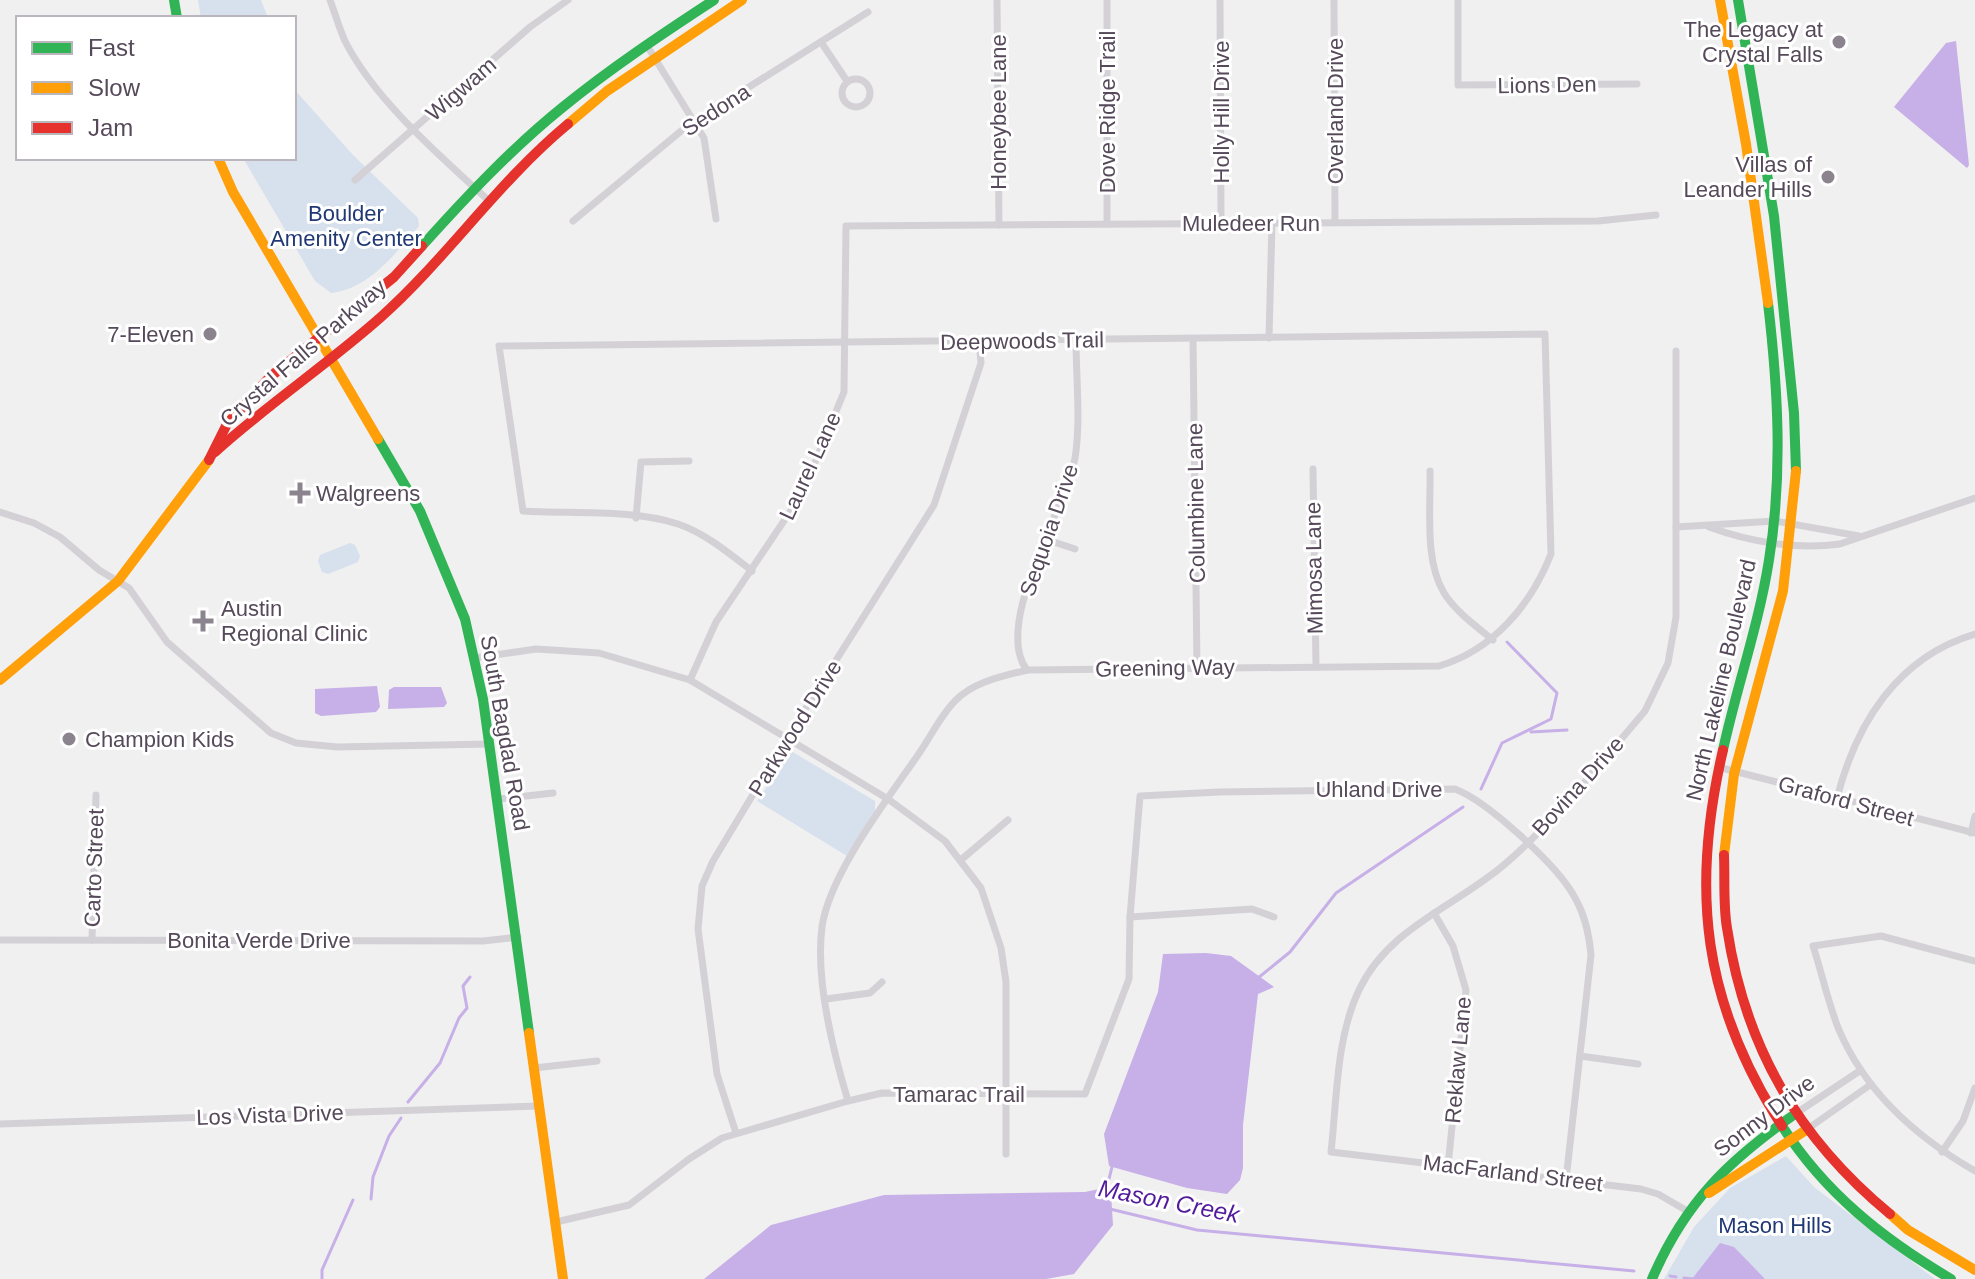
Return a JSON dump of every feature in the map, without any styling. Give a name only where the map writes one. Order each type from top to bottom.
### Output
[{"type":"main road","name":"Crystal Falls Parkway","points":[[0,680],[118,581],[214,454],[227,424],[270,377],[394,277],[475,188],[561,108],[646,44],[714,0]]},
{"type":"main road","name":"Crystal Falls Parkway","points":[[214,454],[240,434],[264,408],[382,316],[487,199],[574,119],[654,57],[742,0]]},
{"type":"main road","name":"North Lakeline Boulevard","points":[[1720,0],[1749,163],[1778,418],[1774,542],[1765,597],[1718,767],[1706,833],[1704,908],[1712,964],[1724,1009],[1790,1141],[1862,1219],[1911,1255],[1951,1279]]},
{"type":"main road","name":"North Lakeline Boulevard","points":[[1738,0],[1776,234],[1793,406],[1796,473],[1790,544],[1767,660],[1734,772],[1722,870],[1729,960],[1744,1017],[1776,1085],[1836,1169],[1880,1209],[1937,1251],[1975,1270]]},
{"type":"main road","name":"South Bagdad Road","points":[[219,160],[233,192],[331,357],[436,544],[475,658],[518,937],[563,1279]]},
{"type":"main road","points":[[394,277],[408,288]]},
{"type":"main road","name":"Sonny Drive","points":[[1652,1279],[1670,1241],[1689,1212],[1730,1162],[1795,1114]]},
{"type":"main road","name":"Sonny Drive","points":[[1698,1201],[1806,1130]]},
{"type":"street","points":[[331,0],[345,41],[362,67],[416,130],[487,199]]},
{"type":"street","name":"Wigwam","points":[[355,180],[416,130],[530,27],[568,0]]},
{"type":"street","name":"Honeybee Lane","points":[[997,0],[999,225]]},
{"type":"street","name":"Dove Ridge Trail","points":[[1107,0],[1107,224]]},
{"type":"street","name":"Holly Hill Drive","points":[[1220,0],[1221,224]]},
{"type":"street","name":"Overland Drive","points":[[1334,0],[1335,222]]},
{"type":"street","name":"Lions Den","points":[[1458,0],[1458,85],[1637,84]]},
{"type":"street","name":"Sedona","points":[[573,221],[696,121],[868,12]]},
{"type":"street","points":[[821,42],[847,81]]},
{"type":"street","points":[[646,44],[696,121],[708,152],[716,219]]},
{"type":"street","points":[[856,78],[868,85],[871,94],[863,105],[849,105],[843,98],[842,89],[847,81],[856,78]]},
{"type":"street","name":"Muledeer Run","points":[[846,226],[1598,221],[1656,215]]},
{"type":"street","points":[[1269,338],[1272,223]]},
{"type":"street","name":"Laurel Lane","points":[[690,680],[716,622],[793,510],[844,392],[846,226]]},
{"type":"street","name":"Deepwoods Trail","points":[[636,518],[523,511],[499,346],[1545,334]]},
{"type":"street","name":"Greening Way","points":[[848,1101],[837,1064],[826,999],[821,950],[825,911],[841,876],[888,799],[956,700],[993,678],[1027,670],[1439,666],[1464,659],[1493,640],[1540,582],[1551,554],[1545,334]]},
{"type":"street","name":"Columbine Lane","points":[[1193,339],[1197,667]]},
{"type":"street","name":"Sequoia Drive","points":[[1027,670],[1020,657],[1021,611],[1076,452],[1076,340]]},
{"type":"street","name":"Parkwood Drive","points":[[736,1133],[717,1074],[698,929],[700,897],[713,861],[934,505],[981,363],[979,341]]},
{"type":"street","name":"Bovina Drive","points":[[1331,1152],[1345,1033],[1358,991],[1381,955],[1434,913],[1496,872],[1645,711],[1658,688],[1673,641],[1676,351]]},
{"type":"street","points":[[689,461],[641,462],[636,518],[690,529],[752,571]]},
{"type":"street","name":"Mimosa Lane","points":[[1313,469],[1316,667]]},
{"type":"street","points":[[1430,471],[1432,549],[1437,578],[1455,607],[1493,640]]},
{"type":"street","points":[[1709,527],[1740,538],[1820,547],[1975,498]]},
{"type":"street","points":[[0,512],[34,523],[129,588],[167,642],[271,733],[296,743],[337,747],[490,744]]},
{"type":"street","points":[[1676,527],[1775,521],[1861,536]]},
{"type":"street","points":[[1045,539],[1075,549]]},
{"type":"street","points":[[1837,798],[1852,745],[1868,717],[1892,686],[1914,665],[1952,641],[1975,634]]},
{"type":"street","points":[[475,658],[536,649],[599,653],[690,680],[888,799],[934,831],[962,859],[987,901],[1001,948],[1006,982],[1006,1154]]},
{"type":"street","name":"Graford Street","points":[[1718,767],[1973,833]]},
{"type":"street","name":"Uhland Drive","points":[[1140,796],[1235,791],[1455,789],[1486,806],[1559,873],[1586,920],[1591,955],[1566,1180]]},
{"type":"street","points":[[498,799],[553,793]]},
{"type":"street","name":"Carto Street","points":[[92,940],[96,795]]},
{"type":"street","name":"Tamarac Trail","points":[[556,1222],[629,1205],[702,1150],[736,1133],[848,1101],[882,1093],[1085,1094],[1129,979],[1130,917],[1140,796]]},
{"type":"street","points":[[1973,833],[1975,816]]},
{"type":"street","points":[[962,859],[1008,820]]},
{"type":"street","points":[[1130,917],[1252,909],[1274,917]]},
{"type":"street","name":"Reklaw Lane","points":[[1434,913],[1453,946],[1466,990],[1448,1166]]},
{"type":"street","points":[[1975,961],[1881,936],[1813,946],[1839,1030],[1870,1085],[1903,1120],[1942,1152],[1975,1171]]},
{"type":"street","name":"Bonita Verde Drive","points":[[0,940],[483,941],[518,937]]},
{"type":"street","points":[[826,999],[870,993],[882,982]]},
{"type":"street","points":[[1580,1056],[1638,1064]]},
{"type":"street","points":[[534,1068],[597,1061]]},
{"type":"street","name":"Sonny Drive","points":[[1795,1114],[1861,1070]]},
{"type":"street","name":"Sonny Drive","points":[[1806,1130],[1870,1085]]},
{"type":"street","points":[[1942,1152],[1974,1099],[1975,1088]]},
{"type":"street","name":"Los Vista Drive","points":[[0,1124],[539,1106]]},
{"type":"street","name":"MacFarland Street","points":[[1331,1152],[1641,1189],[1658,1194],[1689,1212]]},
{"type":"green space","points":[[198,0],[261,0],[267,16],[201,16]]},
{"type":"green space","name":"Boulder Amenity Center","points":[[296,91],[353,155],[418,218],[419,226],[391,258],[357,285],[331,293],[315,281],[244,160],[296,160]]},
{"type":"green space","points":[[350,543],[355,545],[360,556],[358,562],[328,574],[322,572],[318,561],[320,555]]},
{"type":"green space","points":[[791,751],[875,801],[875,811],[847,856],[757,801]]},
{"type":"green space","name":"Mason Hills","points":[[1786,1156],[1814,1187],[1935,1279],[1664,1279],[1694,1227],[1730,1188]]},
{"type":"shaded area","points":[[1956,41],[1967,168],[1894,107],[1946,43]]},
{"type":"shaded area","points":[[377,686],[380,707],[376,712],[321,716],[315,713],[315,689]]},
{"type":"shaded area","points":[[394,687],[441,687],[447,703],[444,707],[388,709],[389,690]]},
{"type":"shaded area","points":[[1163,954],[1231,956],[1274,987],[1258,994],[1243,1125],[1243,1168],[1240,1180],[1227,1194],[1187,1188],[1109,1166],[1104,1134],[1158,992]]},
{"type":"shaded area","points":[[1099,1189],[1111,1193],[1113,1225],[1074,1274],[1046,1279],[704,1279],[771,1225],[884,1195],[1085,1192]]},
{"type":"shaded area","points":[[1720,1243],[1734,1247],[1765,1279],[1692,1279]]},
{"type":"waterway","points":[[1481,789],[1502,743],[1551,719],[1557,693],[1507,642]]},
{"type":"waterway","points":[[1531,732],[1567,730]]},
{"type":"waterway","points":[[1258,978],[1290,952],[1336,893],[1463,807]]},
{"type":"waterway","points":[[408,1102],[440,1063],[459,1018],[467,1008],[463,986],[470,977]]},
{"type":"waterway","points":[[371,1199],[373,1177],[389,1136],[401,1118]]},
{"type":"waterway","points":[[1109,1179],[1113,1163]]},
{"type":"waterway","points":[[322,1279],[322,1270],[353,1200]]},
{"type":"waterway","name":"Mason Creek","points":[[1110,1209],[1197,1230],[1634,1271]]},
{"type":"waterway","name":"Mason Creek","points":[[1670,1276],[1676,1277]]},
{"type":"waterway","name":"Mason Creek","points":[[1684,1278],[1693,1279]]},
{"type":"traffic: fast","points":[[174,0],[177,16]]},
{"type":"traffic: fast","points":[[422,246],[455,209],[544,123],[618,65],[714,0]]},
{"type":"traffic: fast","points":[[1738,0],[1774,216],[1794,413],[1796,471]]},
{"type":"traffic: fast","points":[[1723,750],[1760,608],[1773,528],[1778,432],[1768,303]]},
{"type":"traffic: fast","points":[[378,439],[420,511],[465,619],[483,699],[529,1033]]},
{"type":"traffic: fast","points":[[1652,1279],[1679,1227],[1711,1185],[1749,1149],[1795,1114]]},
{"type":"traffic: fast","points":[[1782,1126],[1817,1173],[1857,1213],[1902,1248],[1951,1279]]},
{"type":"traffic: slow","points":[[568,124],[607,91],[742,0]]},
{"type":"traffic: slow","points":[[1720,0],[1746,144],[1768,303]]},
{"type":"traffic: slow","points":[[219,160],[233,192],[378,439]]},
{"type":"traffic: slow","points":[[0,680],[118,581],[209,460]]},
{"type":"traffic: slow","points":[[1724,855],[1734,774],[1783,591],[1796,471]]},
{"type":"traffic: slow","points":[[529,1033],[563,1279]]},
{"type":"traffic: slow","points":[[1709,1193],[1806,1130]]},
{"type":"traffic: slow","points":[[1890,1214],[1908,1230],[1975,1270]]},
{"type":"traffic: jam","points":[[215,452],[381,317],[519,170],[568,124]]},
{"type":"traffic: jam","points":[[209,460],[227,424],[270,377],[394,277],[422,246]]},
{"type":"traffic: jam","points":[[1723,750],[1707,851],[1706,898],[1710,945],[1720,990],[1735,1035],[1755,1080],[1782,1126]]},
{"type":"traffic: jam","points":[[1724,855],[1726,919],[1735,971],[1762,1051],[1781,1087],[1828,1154],[1890,1214]]},
{"type":"place","name":"The Legacy at Crystal Falls","points":[[1839,42]]},
{"type":"place","name":"Villas of Leander Hills","points":[[1828,177]]},
{"type":"place","name":"7-Eleven","points":[[210,334]]},
{"type":"place","name":"Walgreens","points":[[300,493]]},
{"type":"place","name":"Austin Regional Clinic","points":[[203,621]]},
{"type":"place","name":"Champion Kids","points":[[69,739]]}]
